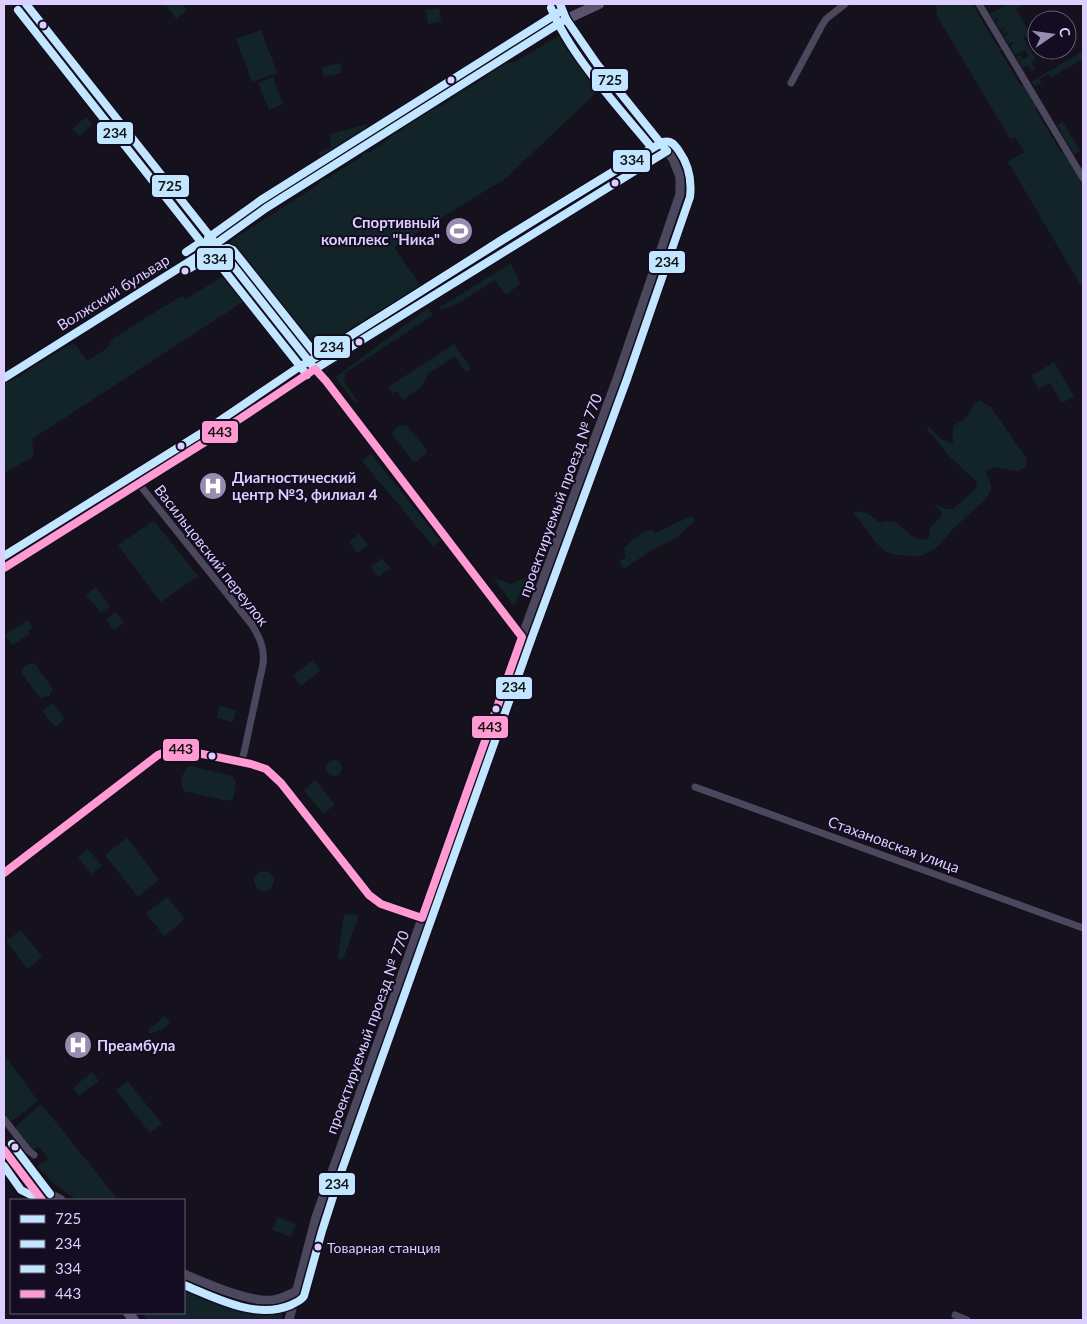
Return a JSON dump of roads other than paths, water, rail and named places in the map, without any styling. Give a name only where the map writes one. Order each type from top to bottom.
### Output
[{"type":"main road","points":[[560,4],[566,19]]},
{"type":"main road","name":"Волжский бульвар","points":[[4,378],[216,244],[266,208],[566,19],[599,4]]},
{"type":"main road","points":[[4,1150],[41,1199]]},
{"type":"street","points":[[26,4],[326,381],[522,637]]},
{"type":"street","points":[[791,83],[821,27],[826,20],[845,4]]},
{"type":"street","points":[[979,4],[1083,178]]},
{"type":"street","name":"проектируемый проезд № 770","points":[[289,1320],[316,1217],[522,637],[618,376],[680,194],[680,177],[677,166],[597,64],[566,19]]},
{"type":"street","points":[[4,568],[139,484],[315,369],[667,151]]},
{"type":"street","name":"Васильцовский переулок","points":[[139,484],[252,625],[262,642],[264,664],[242,762]]},
{"type":"street","points":[[4,873],[163,752],[174,749],[262,767],[275,776],[369,895],[381,904],[422,918]]},
{"type":"street","name":"Стахановская улица","points":[[695,787],[1083,928]]},
{"type":"street","points":[[4,1119],[34,1155]]},
{"type":"street","points":[[28,1182],[58,1199]]},
{"type":"street","points":[[185,1274],[213,1286],[262,1300],[277,1299],[295,1292]]},
{"type":"street","points":[[955,1315],[967,1320]]},
{"type":"place","name":"Спортивный комплекс \"Ника\"","points":[[459,231]]},
{"type":"place","name":"Диагностический центр №3, филиал 4","points":[[213,486]]},
{"type":"place","name":"Преамбула","points":[[78,1045]]},
{"type":"place","name":"Товарная станция","points":[[318,1247]]}]
